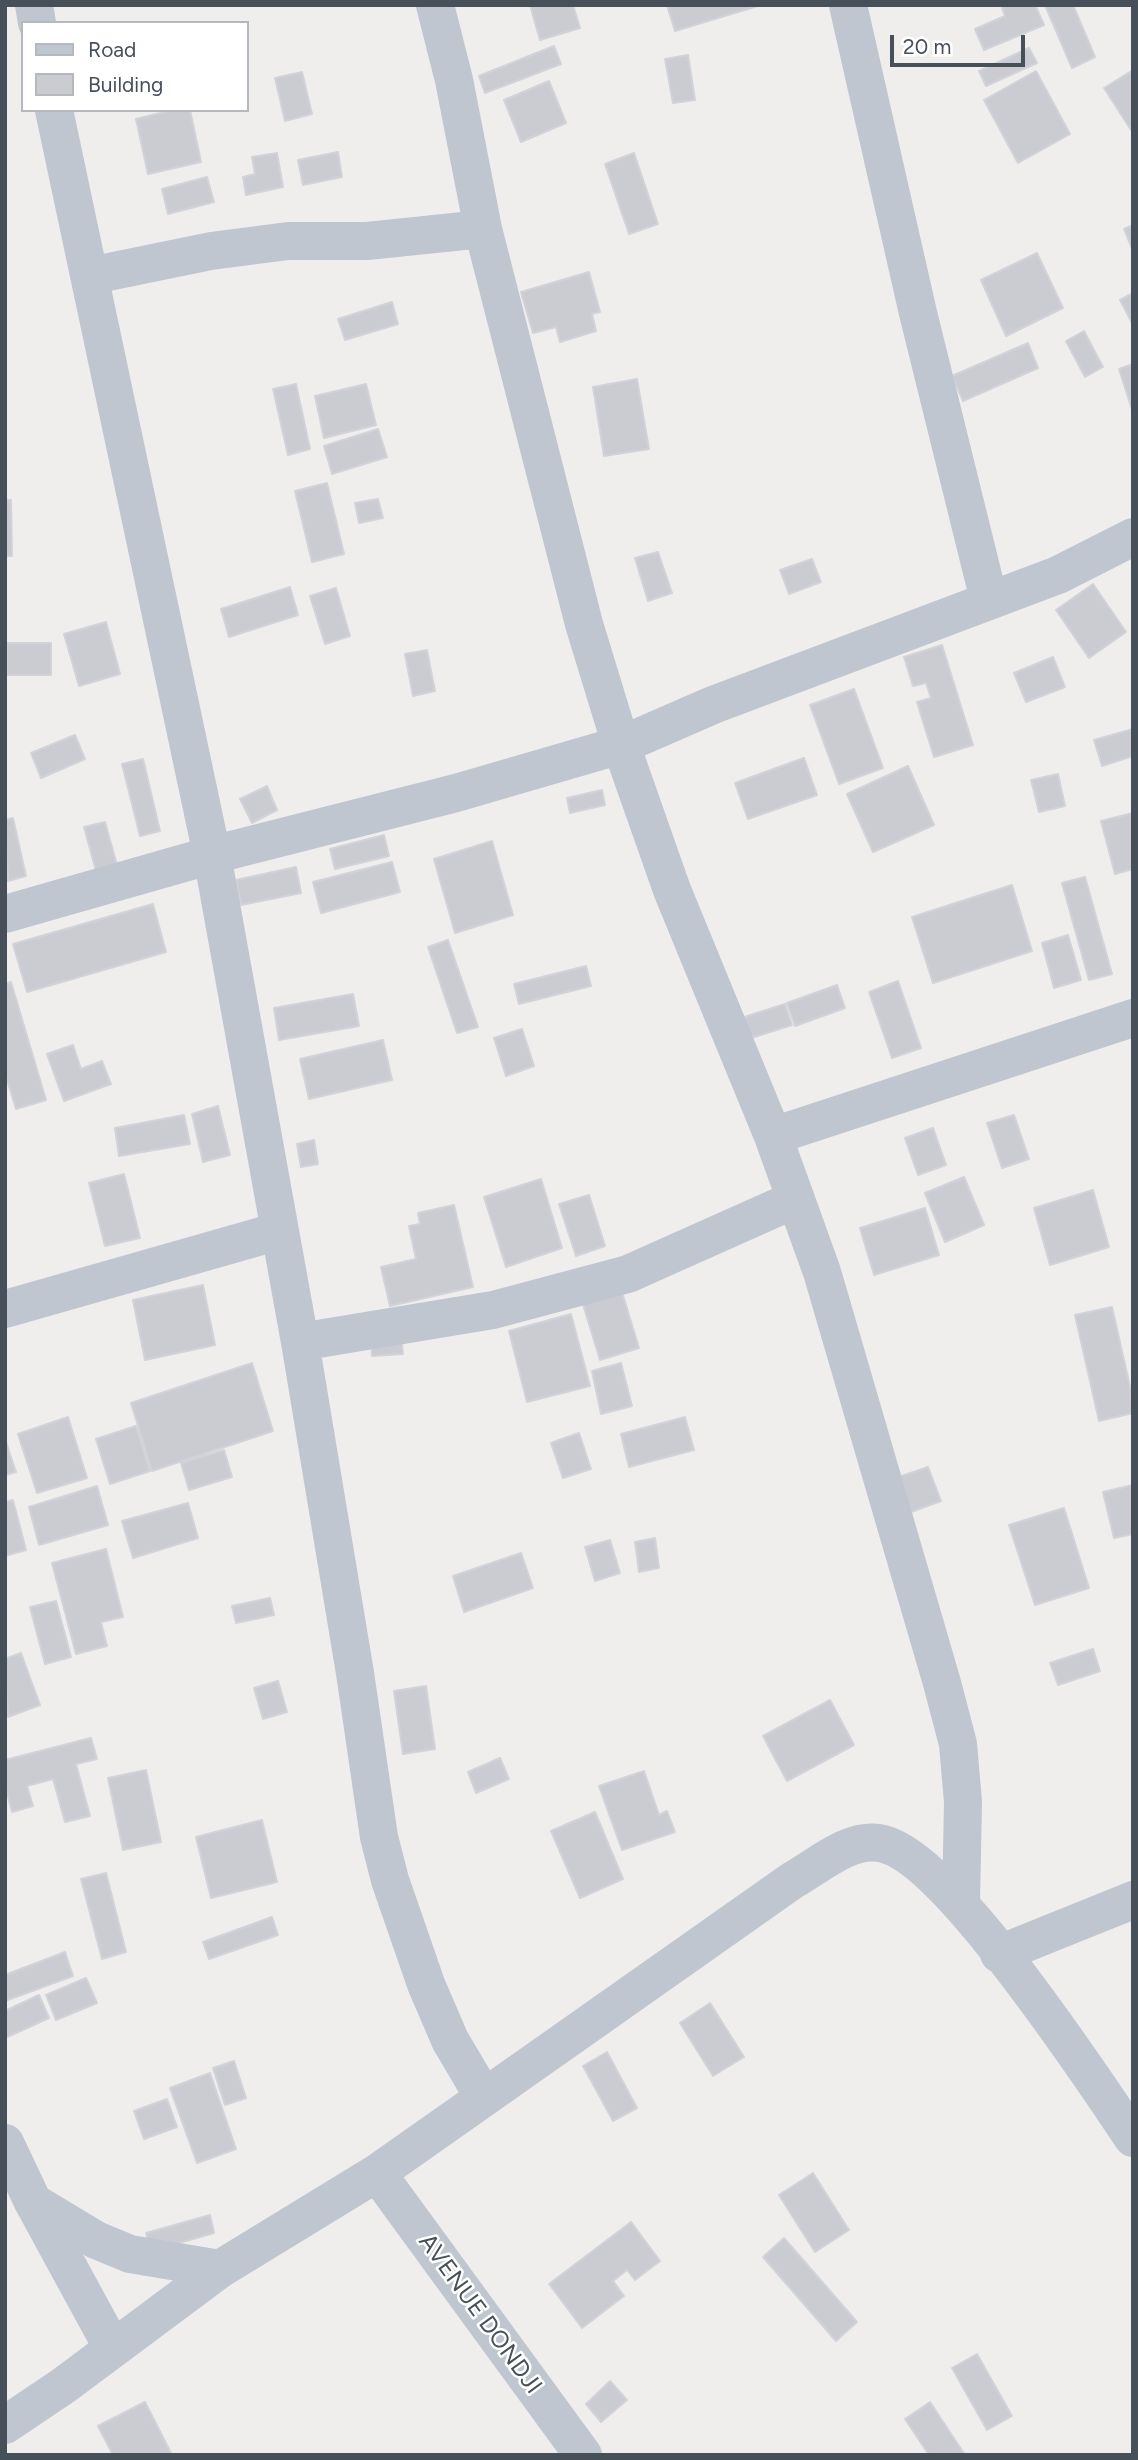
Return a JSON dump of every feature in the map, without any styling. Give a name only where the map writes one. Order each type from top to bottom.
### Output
[{"type":"street","points":[[435,5],[454,80],[483,229],[584,624],[621,745],[681,915],[773,1136],[822,1272],[958,1744],[963,1802],[961,1903]]},
{"type":"street","points":[[848,5],[918,313],[989,600]]},
{"type":"street","points":[[54,112],[212,855],[300,1342],[355,1673],[379,1837],[390,1880],[426,1984],[450,2040],[483,2096]]},
{"type":"street","points":[[89,276],[288,241],[367,241],[483,229]]},
{"type":"street","points":[[5,914],[212,855],[456,793],[621,745],[713,705],[1058,575],[1133,537]]},
{"type":"street","points":[[773,1136],[1133,1018]]},
{"type":"street","points":[[300,1342],[493,1310],[628,1274],[796,1199]]},
{"type":"street","points":[[5,1309],[279,1231]]},
{"type":"street","points":[[5,2425],[63,2386],[220,2269],[377,2174],[483,2096],[793,1880],[853,1845],[867,1842],[890,1845],[908,1855],[961,1903],[1060,2031],[1133,2138]]},
{"type":"street","points":[[999,1954],[1133,1900]]},
{"type":"street","points":[[5,2143],[33,2202],[112,2347]]},
{"type":"street","name":"AVENUE DONDJI","points":[[377,2174],[583,2455]]},
{"type":"street","points":[[33,2202],[96,2240],[130,2254],[220,2269]]},
{"type":"building","points":[[530,5],[573,5],[580,28],[540,40]]},
{"type":"building","points":[[667,5],[761,5],[675,31]]},
{"type":"building","points":[[1001,5],[1035,5],[1044,25],[984,50],[975,29],[1005,16]]},
{"type":"building","points":[[1045,5],[1073,5],[1095,57],[1072,68]]},
{"type":"building","points":[[554,46],[561,64],[485,93],[479,76]]},
{"type":"building","points":[[1029,48],[1037,63],[986,86],[979,71]]},
{"type":"building","points":[[688,55],[695,100],[673,103],[665,59]]},
{"type":"building","points":[[1133,70],[1133,133],[1104,88]]},
{"type":"building","points":[[1036,71],[1070,134],[1018,163],[984,100]]},
{"type":"building","points":[[302,72],[312,114],[285,121],[275,78]]},
{"type":"building","points":[[549,81],[566,123],[521,142],[504,100]]},
{"type":"building","points":[[165,112],[190,112],[201,162],[148,174],[136,119]]},
{"type":"building","points":[[338,152],[342,177],[303,185],[298,160]]},
{"type":"building","points":[[277,153],[283,187],[246,195],[243,177],[255,174],[252,157]]},
{"type":"building","points":[[634,153],[658,224],[629,234],[605,164]]},
{"type":"building","points":[[207,177],[214,202],[168,214],[162,189]]},
{"type":"building","points":[[1133,225],[1133,249],[1132,249],[1124,229]]},
{"type":"building","points":[[1037,253],[1063,308],[1006,336],[981,280]]},
{"type":"building","points":[[589,272],[600,312],[592,314],[596,331],[560,342],[556,327],[533,333],[521,292]]},
{"type":"building","points":[[1133,293],[1133,323],[1132,323],[1120,300]]},
{"type":"building","points":[[392,302],[398,324],[345,340],[338,319]]},
{"type":"building","points":[[1084,331],[1103,367],[1085,377],[1066,341]]},
{"type":"building","points":[[1028,343],[1038,368],[963,401],[952,376]]},
{"type":"building","points":[[1133,364],[1133,413],[1119,369]]},
{"type":"building","points":[[637,379],[649,449],[604,456],[593,387]]},
{"type":"building","points":[[296,384],[310,449],[288,455],[273,389]]},
{"type":"building","points":[[366,384],[376,425],[324,438],[315,396]]},
{"type":"building","points":[[378,429],[387,457],[332,474],[324,446]]},
{"type":"building","points":[[327,483],[344,554],[312,562],[295,491]]},
{"type":"building","points":[[378,499],[383,518],[359,523],[355,503]]},
{"type":"building","points":[[5,500],[11,500],[12,556],[5,556]]},
{"type":"building","points":[[658,552],[672,593],[648,601],[635,558]]},
{"type":"building","points":[[812,559],[821,582],[789,594],[780,570]]},
{"type":"building","points":[[1093,584],[1126,632],[1089,658],[1056,610]]},
{"type":"building","points":[[290,587],[298,615],[229,637],[221,609]]},
{"type":"building","points":[[336,588],[350,636],[325,644],[310,596]]},
{"type":"building","points":[[106,622],[120,674],[79,686],[64,634]]},
{"type":"building","points":[[7,643],[51,643],[51,675],[7,675]]},
{"type":"building","points":[[942,645],[973,745],[934,757],[917,702],[931,698],[926,683],[913,686],[904,657]]},
{"type":"building","points":[[427,650],[435,691],[413,696],[405,654]]},
{"type":"building","points":[[1053,657],[1065,687],[1026,702],[1014,673]]},
{"type":"building","points":[[854,689],[883,768],[839,784],[810,705]]},
{"type":"building","points":[[1133,729],[1133,756],[1102,766],[1094,740]]},
{"type":"building","points":[[75,735],[85,759],[41,778],[31,753]]},
{"type":"building","points":[[804,758],[817,795],[748,819],[735,783]]},
{"type":"building","points":[[143,759],[160,831],[140,836],[122,764]]},
{"type":"building","points":[[908,766],[934,825],[873,852],[847,794]]},
{"type":"building","points":[[1058,774],[1065,806],[1039,812],[1031,780]]},
{"type":"building","points":[[267,786],[277,810],[252,823],[240,799]]},
{"type":"building","points":[[602,790],[605,805],[570,813],[567,798]]},
{"type":"building","points":[[1133,813],[1133,869],[1115,874],[1101,821]]},
{"type":"building","points":[[13,818],[26,876],[8,881],[5,820]]},
{"type":"building","points":[[105,822],[117,865],[96,871],[84,827]]},
{"type":"building","points":[[384,835],[389,856],[335,869],[330,849]]},
{"type":"building","points":[[492,841],[513,915],[455,933],[434,859]]},
{"type":"building","points":[[392,862],[400,892],[321,913],[313,882]]},
{"type":"building","points":[[296,867],[301,893],[241,905],[236,880]]},
{"type":"building","points":[[1085,877],[1112,974],[1089,980],[1062,883]]},
{"type":"building","points":[[1012,885],[1032,951],[933,983],[912,917]]},
{"type":"building","points":[[153,904],[166,952],[27,992],[13,944]]},
{"type":"building","points":[[1068,935],[1081,980],[1054,988],[1042,943]]},
{"type":"building","points":[[448,940],[478,1027],[457,1033],[428,947]]},
{"type":"building","points":[[586,966],[591,986],[519,1004],[514,984]]},
{"type":"building","points":[[898,981],[921,1048],[892,1058],[869,992]]},
{"type":"building","points":[[11,982],[46,1100],[16,1109],[5,1073],[5,984]]},
{"type":"building","points":[[837,985],[845,1008],[795,1026],[787,1003]]},
{"type":"building","points":[[353,994],[359,1026],[279,1040],[274,1008]]},
{"type":"building","points":[[785,1004],[792,1025],[745,1040],[738,1019]]},
{"type":"building","points":[[522,1029],[534,1066],[506,1076],[494,1038]]},
{"type":"building","points":[[383,1040],[392,1080],[309,1099],[300,1059]]},
{"type":"building","points":[[73,1045],[81,1069],[102,1061],[111,1084],[64,1101],[47,1054]]},
{"type":"building","points":[[218,1106],[230,1155],[203,1162],[192,1114]]},
{"type":"building","points":[[184,1115],[190,1144],[119,1156],[115,1128]]},
{"type":"building","points":[[1014,1115],[1029,1159],[1002,1168],[987,1123]]},
{"type":"building","points":[[933,1128],[946,1165],[918,1175],[905,1138]]},
{"type":"building","points":[[314,1140],[318,1164],[301,1167],[297,1144]]},
{"type":"building","points":[[124,1174],[140,1238],[105,1246],[89,1183]]},
{"type":"building","points":[[964,1177],[984,1225],[945,1242],[925,1193]]},
{"type":"building","points":[[541,1179],[562,1248],[506,1267],[484,1197]]},
{"type":"building","points":[[1093,1190],[1109,1247],[1050,1265],[1034,1208]]},
{"type":"building","points":[[589,1195],[605,1246],[576,1256],[559,1204]]},
{"type":"building","points":[[454,1205],[473,1287],[390,1306],[381,1267],[416,1259],[409,1226],[420,1224],[418,1213]]},
{"type":"building","points":[[925,1208],[939,1255],[874,1275],[860,1228]]},
{"type":"building","points":[[203,1285],[215,1345],[145,1360],[133,1300]]},
{"type":"building","points":[[621,1289],[639,1348],[600,1360],[582,1301]]},
{"type":"building","points":[[1112,1307],[1133,1400],[1133,1413],[1099,1421],[1075,1315]]},
{"type":"building","points":[[571,1314],[590,1386],[527,1402],[509,1331]]},
{"type":"building","points":[[401,1336],[403,1354],[372,1356],[371,1339]]},
{"type":"building","points":[[252,1363],[273,1431],[152,1471],[131,1403]]},
{"type":"building","points":[[621,1363],[632,1406],[601,1414],[592,1371]]},
{"type":"building","points":[[68,1417],[87,1478],[37,1493],[18,1434]]},
{"type":"building","points":[[685,1417],[694,1450],[629,1467],[621,1434]]},
{"type":"building","points":[[136,1426],[150,1471],[110,1484],[96,1439]]},
{"type":"building","points":[[579,1433],[591,1469],[563,1478],[551,1443]]},
{"type":"building","points":[[5,1439],[16,1472],[5,1475]]},
{"type":"building","points":[[224,1450],[232,1477],[189,1490],[181,1463]]},
{"type":"building","points":[[928,1467],[941,1501],[911,1512],[899,1477]]},
{"type":"building","points":[[1133,1485],[1133,1534],[1114,1538],[1103,1492]]},
{"type":"building","points":[[97,1486],[108,1525],[39,1545],[29,1507]]},
{"type":"building","points":[[13,1500],[26,1550],[5,1556],[5,1502]]},
{"type":"building","points":[[188,1503],[198,1538],[133,1558],[122,1521]]},
{"type":"building","points":[[1064,1508],[1089,1588],[1035,1605],[1009,1525]]},
{"type":"building","points":[[655,1538],[659,1568],[639,1572],[635,1542]]},
{"type":"building","points":[[610,1540],[620,1573],[595,1581],[585,1547]]},
{"type":"building","points":[[106,1549],[123,1617],[101,1622],[107,1646],[76,1654],[52,1563]]},
{"type":"building","points":[[521,1553],[533,1588],[464,1612],[453,1576]]},
{"type":"building","points":[[270,1598],[274,1615],[236,1623],[232,1606]]},
{"type":"building","points":[[56,1601],[71,1657],[45,1664],[30,1607]]},
{"type":"building","points":[[1093,1649],[1100,1671],[1058,1685],[1050,1663]]},
{"type":"building","points":[[21,1653],[40,1705],[8,1717],[5,1659]]},
{"type":"building","points":[[278,1681],[287,1712],[263,1719],[254,1688]]},
{"type":"building","points":[[426,1686],[435,1749],[403,1754],[394,1691]]},
{"type":"building","points":[[830,1700],[854,1745],[787,1781],[763,1736]]},
{"type":"building","points":[[91,1738],[97,1759],[76,1764],[90,1816],[65,1822],[53,1779],[27,1786],[33,1806],[12,1812],[5,1785],[5,1760]]},
{"type":"building","points":[[500,1758],[509,1779],[476,1793],[468,1772]]},
{"type":"building","points":[[146,1770],[161,1842],[123,1850],[108,1778]]},
{"type":"building","points":[[644,1771],[659,1815],[667,1811],[675,1832],[622,1850],[599,1786]]},
{"type":"building","points":[[595,1812],[623,1879],[580,1898],[551,1831]]},
{"type":"building","points":[[262,1820],[277,1882],[211,1898],[196,1837]]},
{"type":"building","points":[[106,1873],[126,1952],[102,1959],[81,1879]]},
{"type":"building","points":[[272,1917],[278,1935],[209,1959],[203,1942]]},
{"type":"building","points":[[65,1952],[73,1976],[5,2001],[5,1975]]},
{"type":"building","points":[[86,1978],[97,2003],[56,2020],[46,1995]]},
{"type":"building","points":[[39,1995],[49,2018],[5,2038],[5,2011]]},
{"type":"building","points":[[710,2003],[744,2057],[713,2076],[680,2023]]},
{"type":"building","points":[[607,2052],[637,2108],[613,2121],[583,2066]]},
{"type":"building","points":[[234,2061],[246,2098],[225,2105],[213,2068]]},
{"type":"building","points":[[210,2073],[236,2149],[197,2163],[170,2088]]},
{"type":"building","points":[[167,2099],[177,2127],[144,2139],[134,2111]]},
{"type":"building","points":[[813,2173],[849,2230],[815,2252],[779,2195]]},
{"type":"building","points":[[210,2215],[214,2233],[151,2251],[146,2233]]},
{"type":"building","points":[[631,2222],[660,2261],[635,2280],[627,2270],[613,2281],[624,2296],[582,2328],[549,2284]]},
{"type":"building","points":[[784,2238],[857,2322],[836,2341],[763,2257]]},
{"type":"building","points":[[977,2354],[1012,2416],[987,2430],[952,2368]]},
{"type":"building","points":[[610,2381],[627,2400],[601,2422],[586,2404]]},
{"type":"building","points":[[145,2402],[172,2455],[113,2455],[98,2426]]},
{"type":"building","points":[[930,2402],[965,2455],[929,2455],[905,2419]]}]
